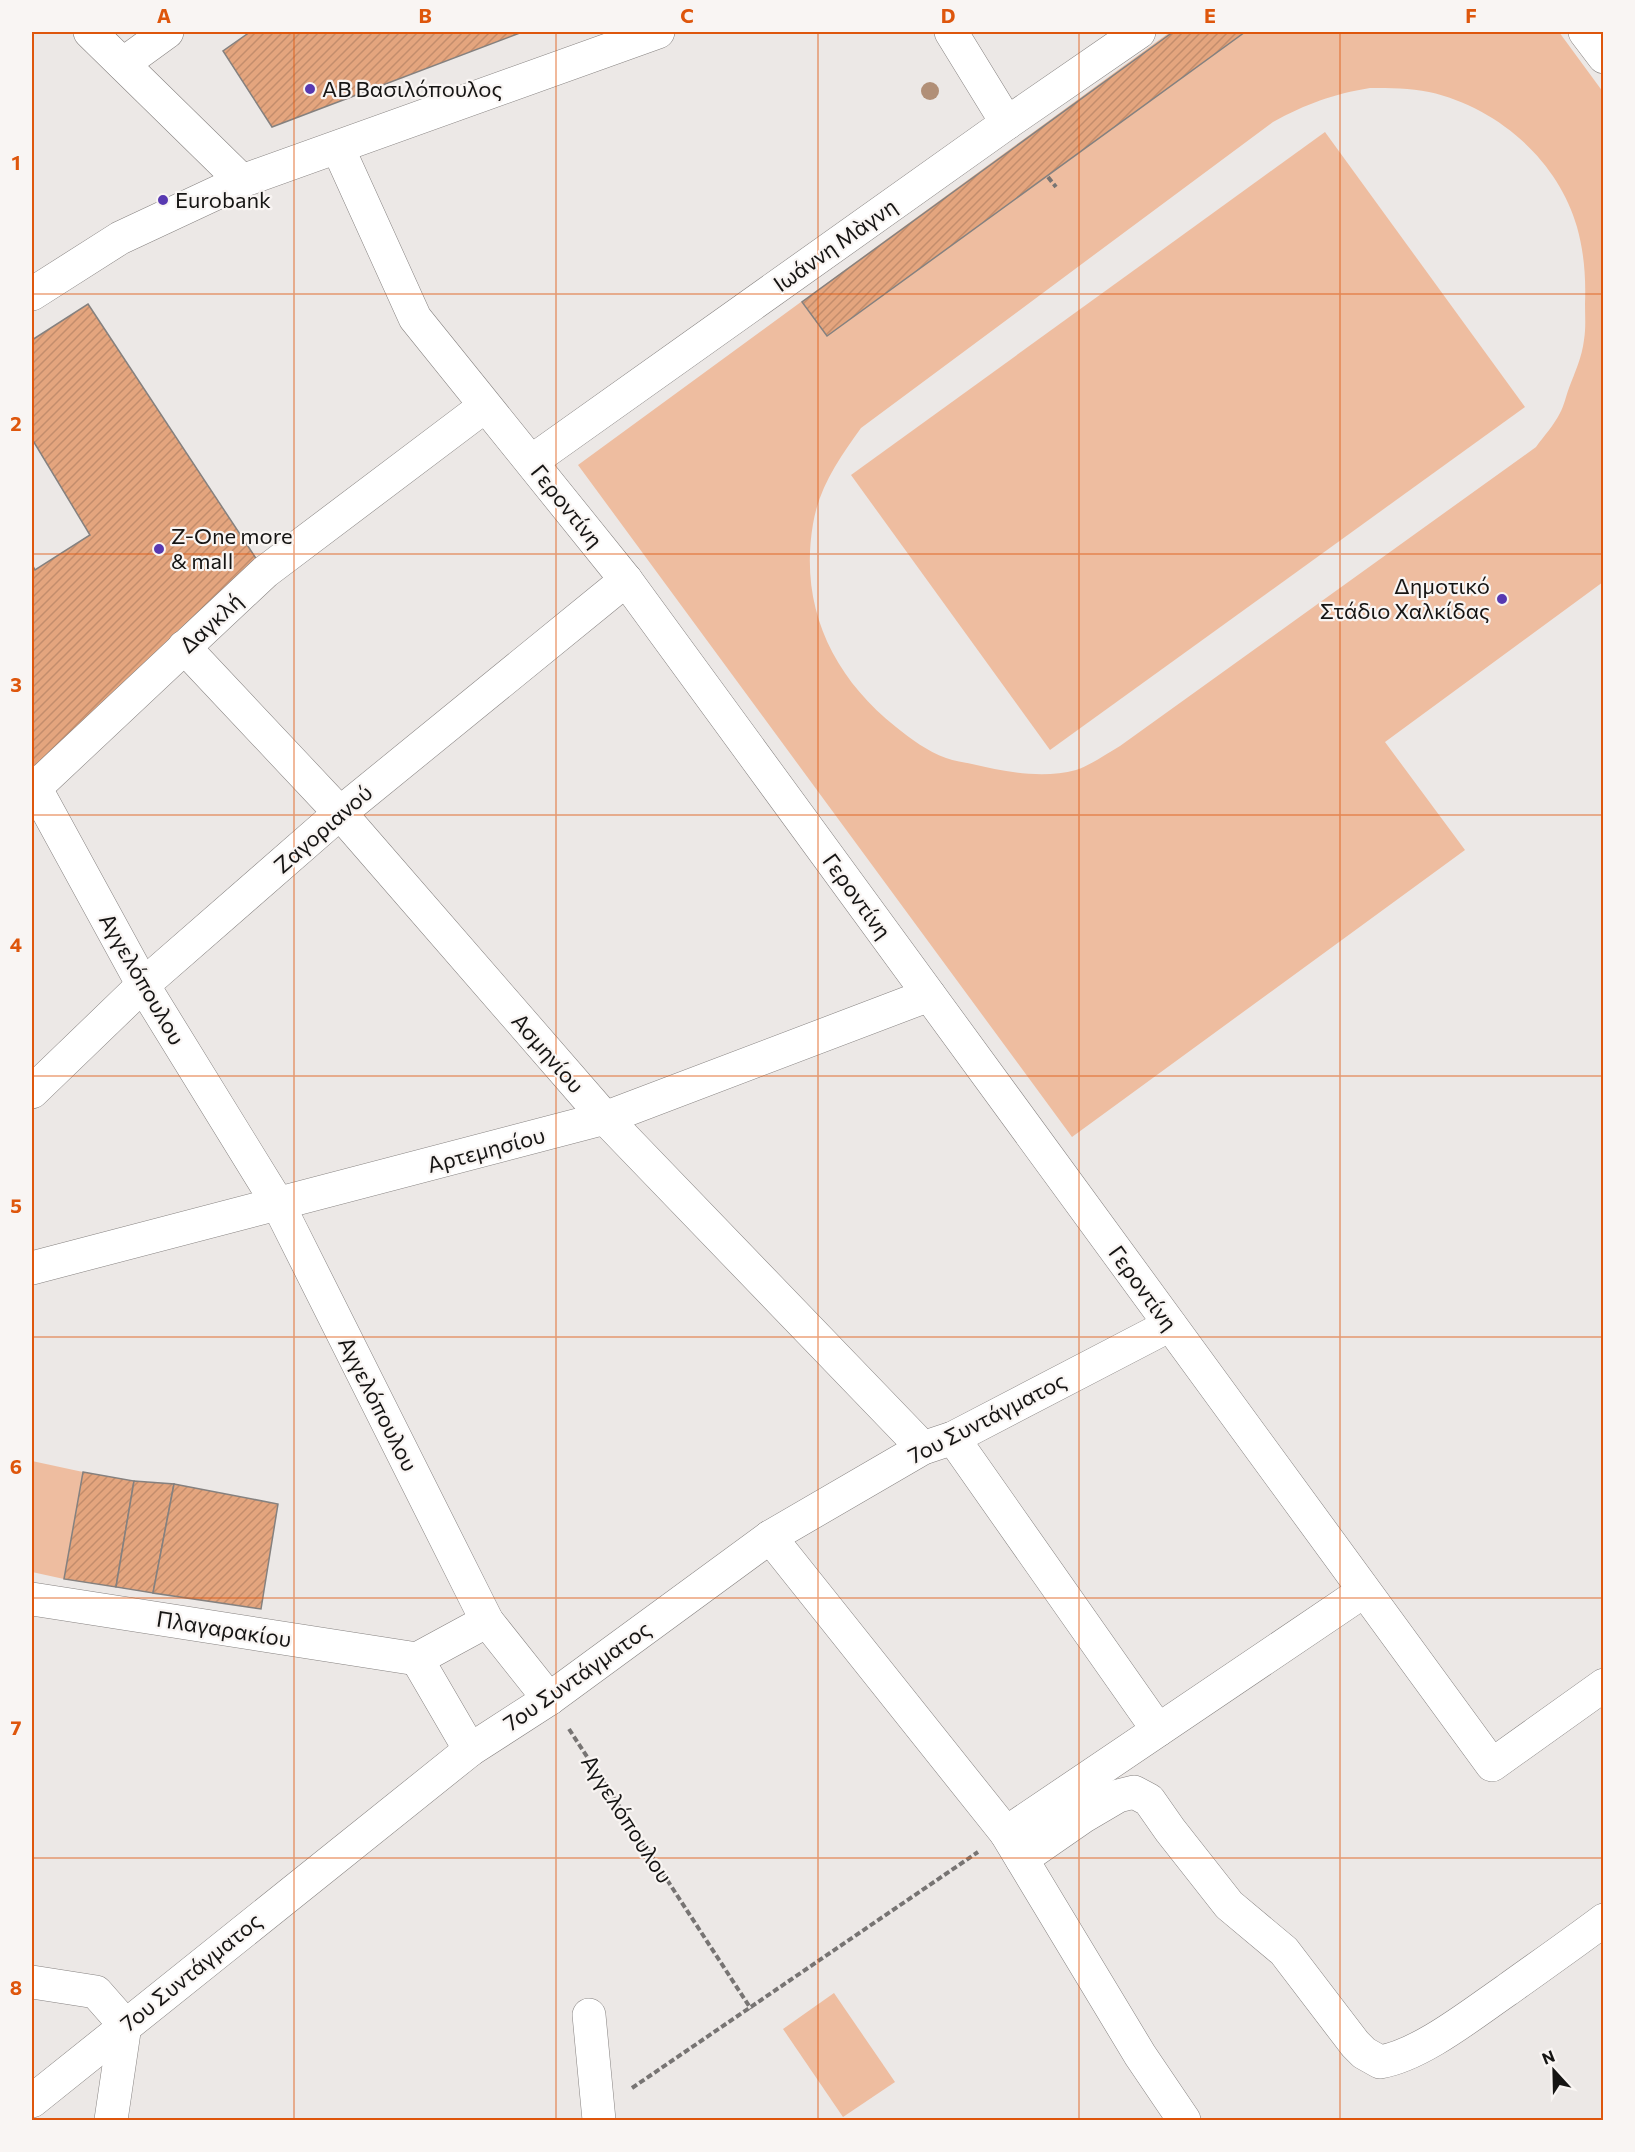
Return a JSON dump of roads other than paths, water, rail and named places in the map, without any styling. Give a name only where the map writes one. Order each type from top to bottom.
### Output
[{"type":"street","points":[[90,32],[242,181]]},
{"type":"street","points":[[123,64],[167,32]]},
{"type":"street","points":[[32,294],[120,238],[242,181],[658,32]]},
{"type":"street","points":[[951,32],[1007,123]]},
{"type":"street","name":"Ιωάννη Μὰγνη","points":[[532,461],[1007,123],[1139,32]]},
{"type":"street","points":[[1585,32],[1604,57]]},
{"type":"street","name":"Γεροντίνη","points":[[338,148],[415,318],[626,580],[1492,1765],[1604,1685]]},
{"type":"street","name":"Δαγκλή","points":[[33,785],[266,572],[484,406]]},
{"type":"street","name":"Ζαγοριανού","points":[[32,1092],[143,986],[340,813],[626,580]]},
{"type":"street","name":"Ασμηνίου","points":[[184,646],[340,813],[605,1118],[938,1443],[1158,1730]]},
{"type":"street","name":"Αγγελόπουλου","points":[[33,785],[143,986],[278,1204],[487,1621],[549,1699]]},
{"type":"street","name":"Αρτεμησίου","points":[[32,1268],[605,1118],[929,995]]},
{"type":"street","name":"7ου Συντάγματος","points":[[32,2101],[470,1750],[549,1699],[770,1537],[938,1443],[1170,1325]]},
{"type":"street","points":[[770,1537],[1014,1846],[1140,2055],[1184,2121]]},
{"type":"street","points":[[1014,1846],[1158,1730],[1364,1591]]},
{"type":"street","name":"Πλαγαρακίου","points":[[32,1599],[417,1659]]},
{"type":"street","points":[[470,1750],[417,1659],[487,1621]]},
{"type":"street","points":[[1014,1846],[1084,1816],[1118,1796],[1134,1792],[1149,1800],[1229,1905],[1284,1951],[1355,2044],[1364,2053],[1380,2062],[1395,2060],[1416,2050],[1467,2018],[1604,1920]]},
{"type":"street","points":[[32,1982],[96,1992],[124,2025],[111,2121]]},
{"type":"street","points":[[589,2015],[599,2115]]},
{"type":"place","name":"ΑΒ Βασιλόπουλος","points":[[310,89]]},
{"type":"place","name":"Eurobank","points":[[163,200]]},
{"type":"place","name":"Z-One more & mall","points":[[159,549]]},
{"type":"place","name":"Δημοτικό Στάδιο Χαλκίδας","points":[[1502,599]]}]
